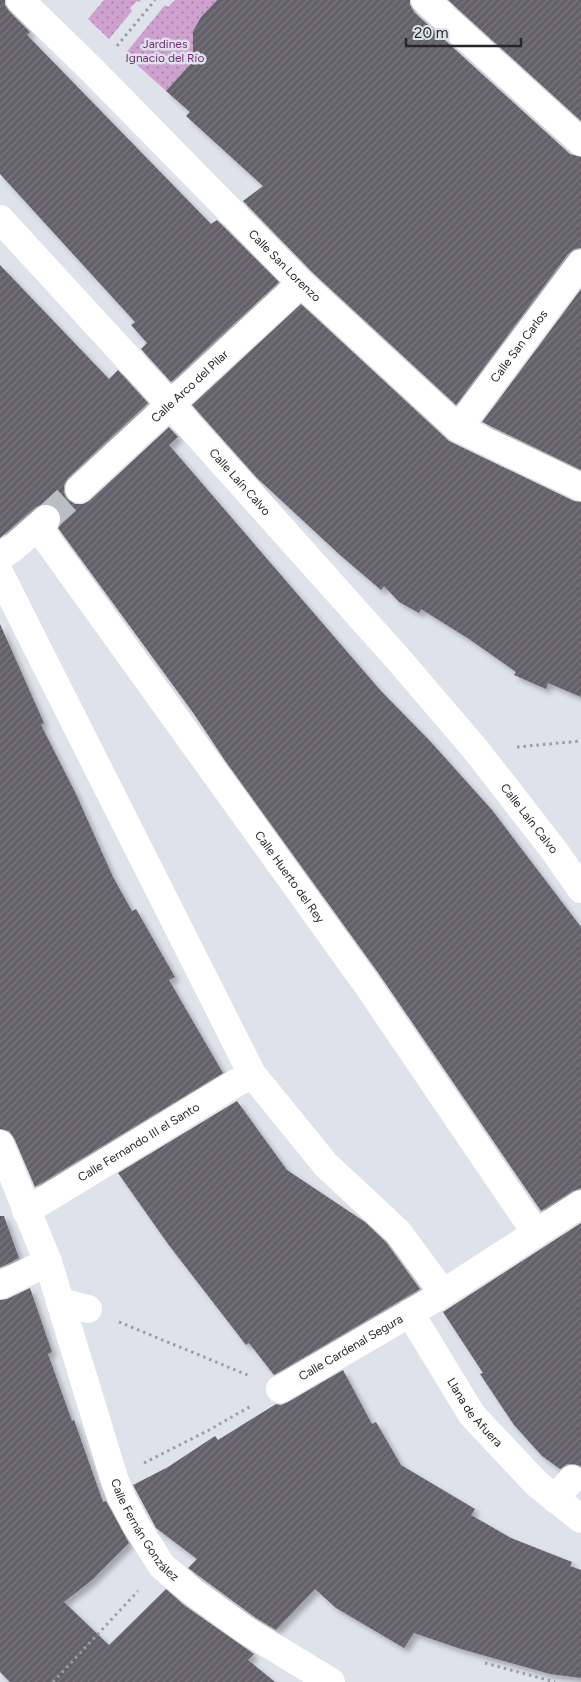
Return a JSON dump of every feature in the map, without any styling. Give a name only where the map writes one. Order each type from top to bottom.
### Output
[{"type":"street","name":"Calle San Lorenzo","points":[[20,0],[93,71],[301,283],[458,428],[581,487]]},
{"type":"street","points":[[426,0],[581,142]]},
{"type":"street","name":"Calle Laín Calvo","points":[[0,219],[171,405],[399,660],[476,750],[553,849],[581,889]]},
{"type":"street","name":"Calle San Carlos","points":[[458,428],[581,263]]},
{"type":"street","name":"Calle Arco del Pilar","points":[[79,489],[301,283]]},
{"type":"street","name":"Calle Huerto del Rey","points":[[0,557],[42,523],[366,983],[536,1232]]},
{"type":"street","points":[[0,574],[252,1074],[326,1165],[398,1232],[443,1293]]},
{"type":"street","name":"Calle Fernando III el Santo","points":[[26,1211],[252,1074]]},
{"type":"street","name":"Calle Fernán González","points":[[0,1144],[48,1262],[60,1302],[124,1474],[121,1497],[137,1527],[162,1566],[193,1592],[246,1631],[331,1682]]},
{"type":"street","name":"Calle Cardenal Segura","points":[[280,1389],[443,1293],[581,1204]]},
{"type":"street","points":[[0,1285],[48,1262]]},
{"type":"street","points":[[60,1302],[88,1309]]},
{"type":"street","name":"Llana de Afuera","points":[[410,1313],[472,1415],[536,1484],[564,1489],[581,1519]]},
{"type":"path","points":[[93,71],[155,0]]},
{"type":"path","points":[[476,750],[581,741]]},
{"type":"path","points":[[88,1309],[280,1389]]},
{"type":"path","points":[[124,1474],[209,1430],[280,1389]]},
{"type":"path","points":[[53,1682],[162,1566]]},
{"type":"path","points":[[485,1663],[555,1682]]},
{"type":"green space","points":[[104,0],[141,0],[137,1],[130,8],[132,11],[109,39],[88,19]]},
{"type":"green space","name":"Jardines Ignacio del Río","points":[[175,0],[217,0],[201,17],[193,31],[193,61],[166,91],[125,54],[165,5],[168,7]]},
{"type":"building","points":[[0,0],[5,0],[5,5],[9,11],[30,32],[27,35],[211,224],[217,220],[279,282],[171,382],[141,349],[147,343],[131,325],[135,322],[0,174]]},
{"type":"building","points":[[217,0],[410,0],[410,5],[414,12],[570,154],[581,157],[581,248],[574,249],[568,254],[456,405],[312,272],[243,201],[263,186],[186,116],[190,112],[166,91],[193,61],[193,31],[201,17]]},
{"type":"building","points":[[448,0],[581,0],[581,121]]},
{"type":"building","points":[[0,265],[109,379],[118,370],[148,403],[68,478],[64,485],[64,493],[67,499],[75,504],[83,504],[89,501],[169,427],[178,437],[169,445],[381,691],[430,741],[492,810],[581,927],[581,1188],[541,1211],[379,974],[226,762],[194,714],[58,528],[61,524],[61,516],[57,508],[51,504],[43,504],[36,507],[0,538]]},
{"type":"building","points":[[581,289],[581,470],[482,422]]},
{"type":"building","points":[[301,304],[449,441],[574,501],[581,502],[581,697],[548,683],[546,689],[514,675],[516,672],[469,639],[421,609],[419,613],[399,602],[384,586],[381,590],[340,555],[257,478],[192,405]]},
{"type":"building","points":[[0,624],[44,723],[41,725],[76,794],[113,877],[132,911],[136,909],[175,977],[169,980],[223,1073],[35,1187],[14,1138],[9,1131],[0,1129]]},
{"type":"building","points":[[237,1101],[287,1170],[365,1222],[386,1242],[420,1289],[274,1375],[249,1343],[246,1345],[168,1244],[118,1173]]},
{"type":"building","points":[[0,1216],[4,1216],[19,1258],[0,1268]]},
{"type":"building","points":[[581,1223],[581,1466],[567,1464],[560,1469],[542,1456],[514,1425],[480,1374],[483,1373],[443,1312]]},
{"type":"building","points":[[30,1288],[52,1352],[48,1354],[103,1502],[106,1501],[129,1543],[92,1580],[64,1602],[109,1645],[166,1589],[184,1605],[254,1654],[248,1660],[275,1682],[10,1682],[0,1672],[0,1300],[7,1299]]},
{"type":"building","points":[[343,1370],[372,1424],[376,1422],[401,1465],[475,1509],[471,1515],[511,1538],[572,1562],[570,1566],[581,1570],[581,1678],[550,1674],[461,1649],[414,1633],[404,1648],[336,1608],[315,1589],[276,1630],[256,1618],[188,1568],[197,1559],[156,1528],[133,1485],[168,1467],[215,1436],[218,1440],[276,1404],[281,1405],[288,1402]]},
{"type":"tunnel","points":[[46,519],[79,489]]}]
